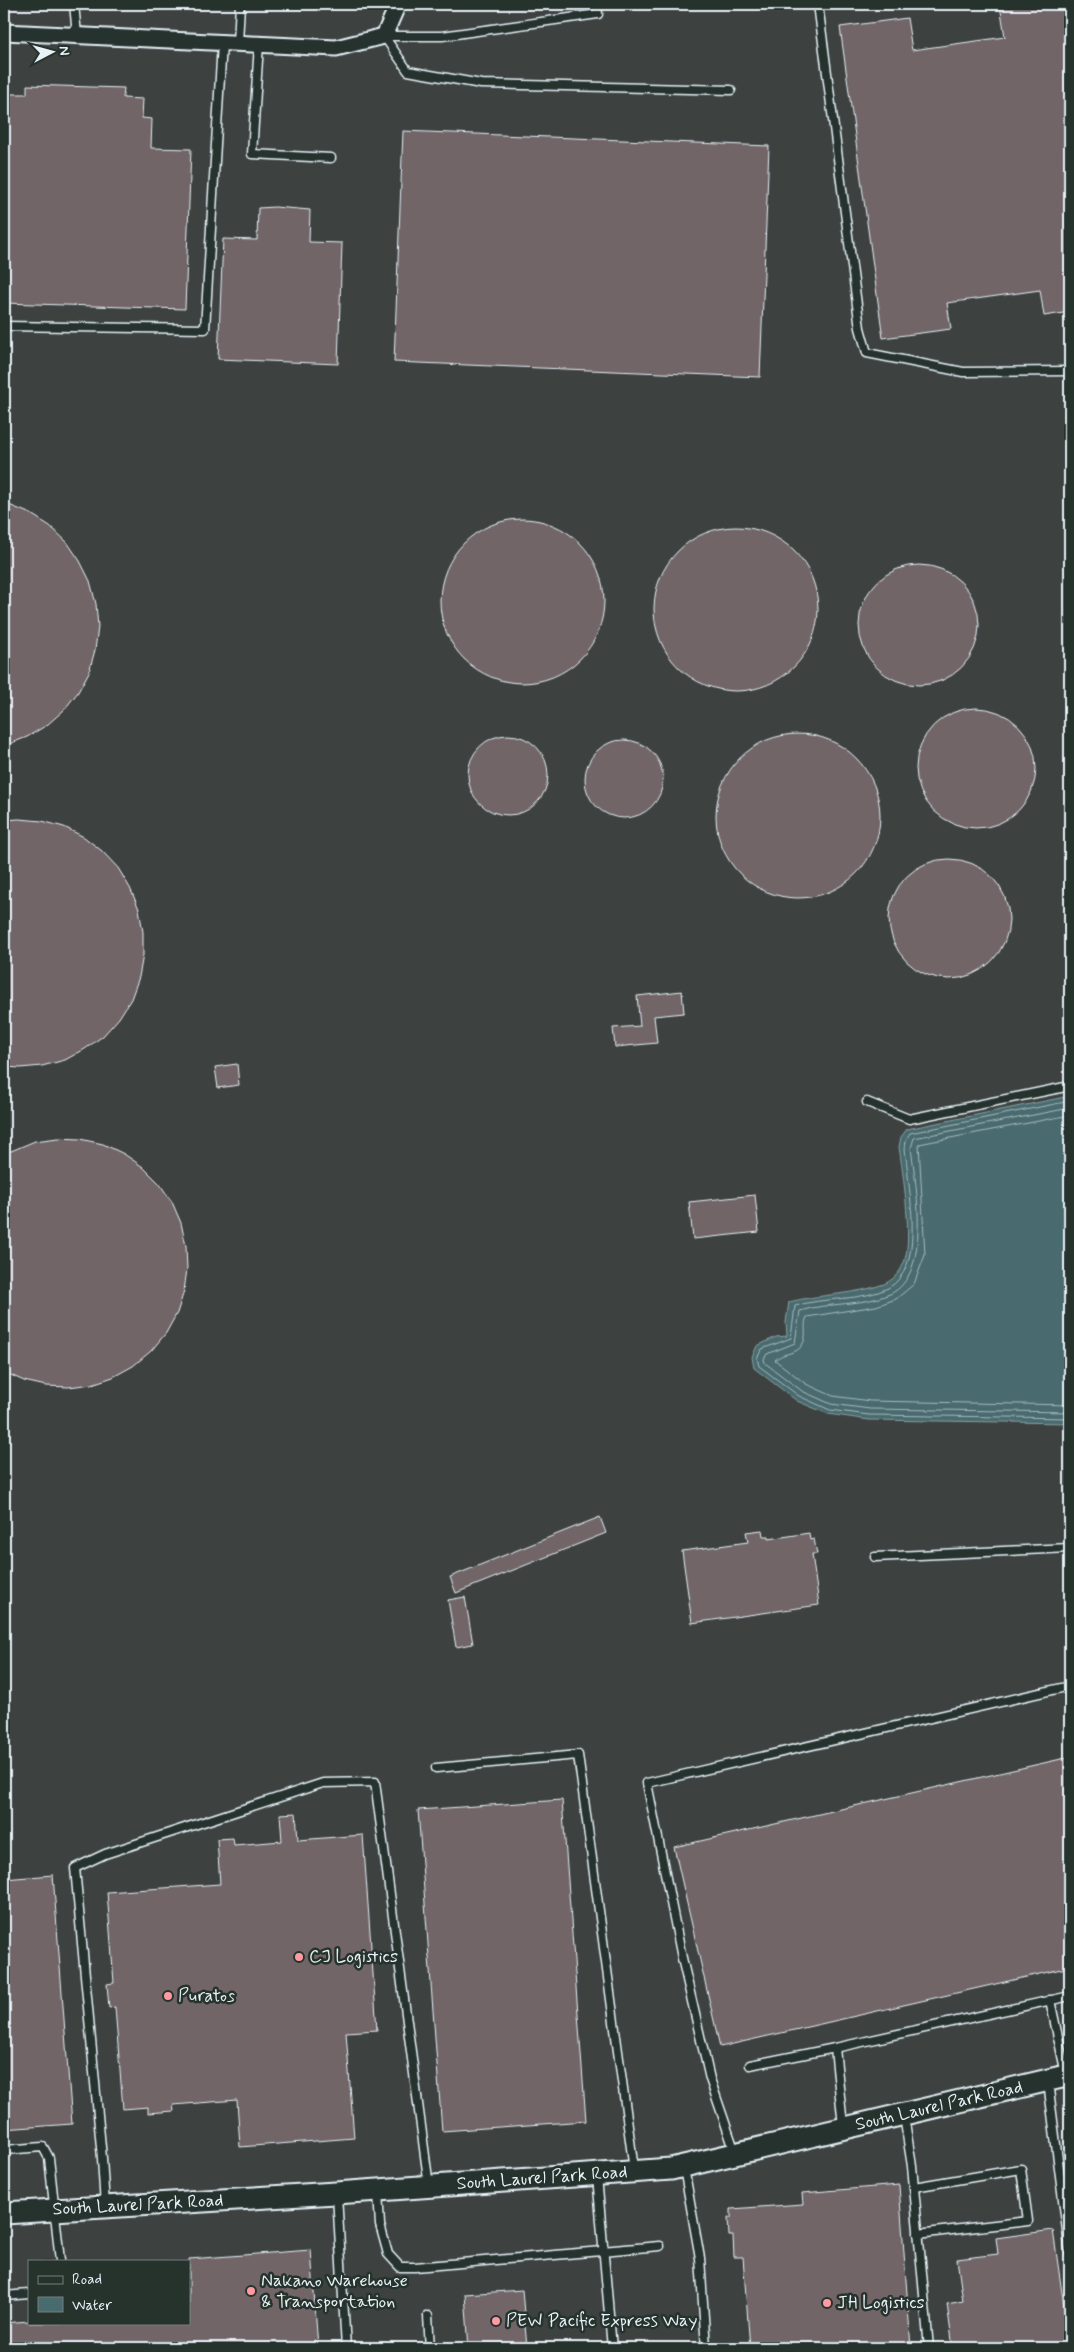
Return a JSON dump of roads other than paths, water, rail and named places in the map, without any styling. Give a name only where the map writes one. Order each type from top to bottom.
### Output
[{"type":"street","points":[[4,32],[336,48],[384,36],[398,4]]},
{"type":"street","name":"South Laurel Park Road","points":[[4,2213],[336,2193],[634,2172],[683,2166],[1061,2077]]},
{"type":"lane","points":[[74,4],[77,35]]},
{"type":"lane","points":[[238,43],[240,4]]},
{"type":"lane","points":[[384,36],[442,36],[598,14],[597,4]]},
{"type":"lane","points":[[818,4],[860,328],[867,353],[963,372],[1070,372]]},
{"type":"lane","points":[[384,36],[408,71],[481,84],[731,90]]},
{"type":"lane","points":[[4,326],[205,329],[222,43]]},
{"type":"lane","points":[[259,44],[252,154],[331,158]]},
{"type":"lane","points":[[866,1102],[909,1119],[1070,1086]]},
{"type":"lane","points":[[875,1557],[1070,1548]]},
{"type":"lane","points":[[736,2154],[710,2079],[647,1782],[1070,1686]]},
{"type":"lane","points":[[436,1768],[578,1755],[634,2172]]},
{"type":"lane","points":[[105,2208],[75,1868],[104,1854],[323,1783],[375,1782],[429,2186]]},
{"type":"lane","points":[[750,2065],[1070,1996]]},
{"type":"lane","points":[[1050,2000],[1061,2077],[1070,2254]]},
{"type":"lane","points":[[835,2048],[843,2128]]},
{"type":"lane","points":[[903,2114],[914,2187],[929,2348]]},
{"type":"lane","points":[[4,2150],[43,2147],[49,2158],[60,2260]]},
{"type":"lane","points":[[683,2166],[700,2258],[706,2348]]},
{"type":"lane","points":[[914,2187],[1021,2169],[1028,2220],[918,2234]]},
{"type":"lane","points":[[597,2174],[612,2348]]},
{"type":"lane","points":[[377,2190],[380,2225],[388,2254],[400,2267],[660,2246]]},
{"type":"lane","points":[[336,2193],[346,2348]]},
{"type":"lane","points":[[4,2296],[28,2294]]},
{"type":"lane","points":[[428,2316],[430,2348]]},
{"type":"water","points":[[1070,1096],[1070,1423],[869,1420],[828,1414],[797,1401],[754,1368],[752,1357],[757,1346],[776,1337],[787,1336],[786,1322],[789,1302],[873,1288],[888,1282],[896,1276],[906,1255],[908,1231],[899,1147],[901,1137],[907,1129]]},
{"type":"place","name":"CJ Logistics","points":[[299,1957]]},
{"type":"place","name":"Puratos","points":[[168,1996]]},
{"type":"place","name":"Nakano Warehouse & Transportation","points":[[251,2291]]},
{"type":"place","name":"JH Logistics","points":[[827,2303]]},
{"type":"place","name":"PEW Pacific Express Way","points":[[496,2321]]}]
